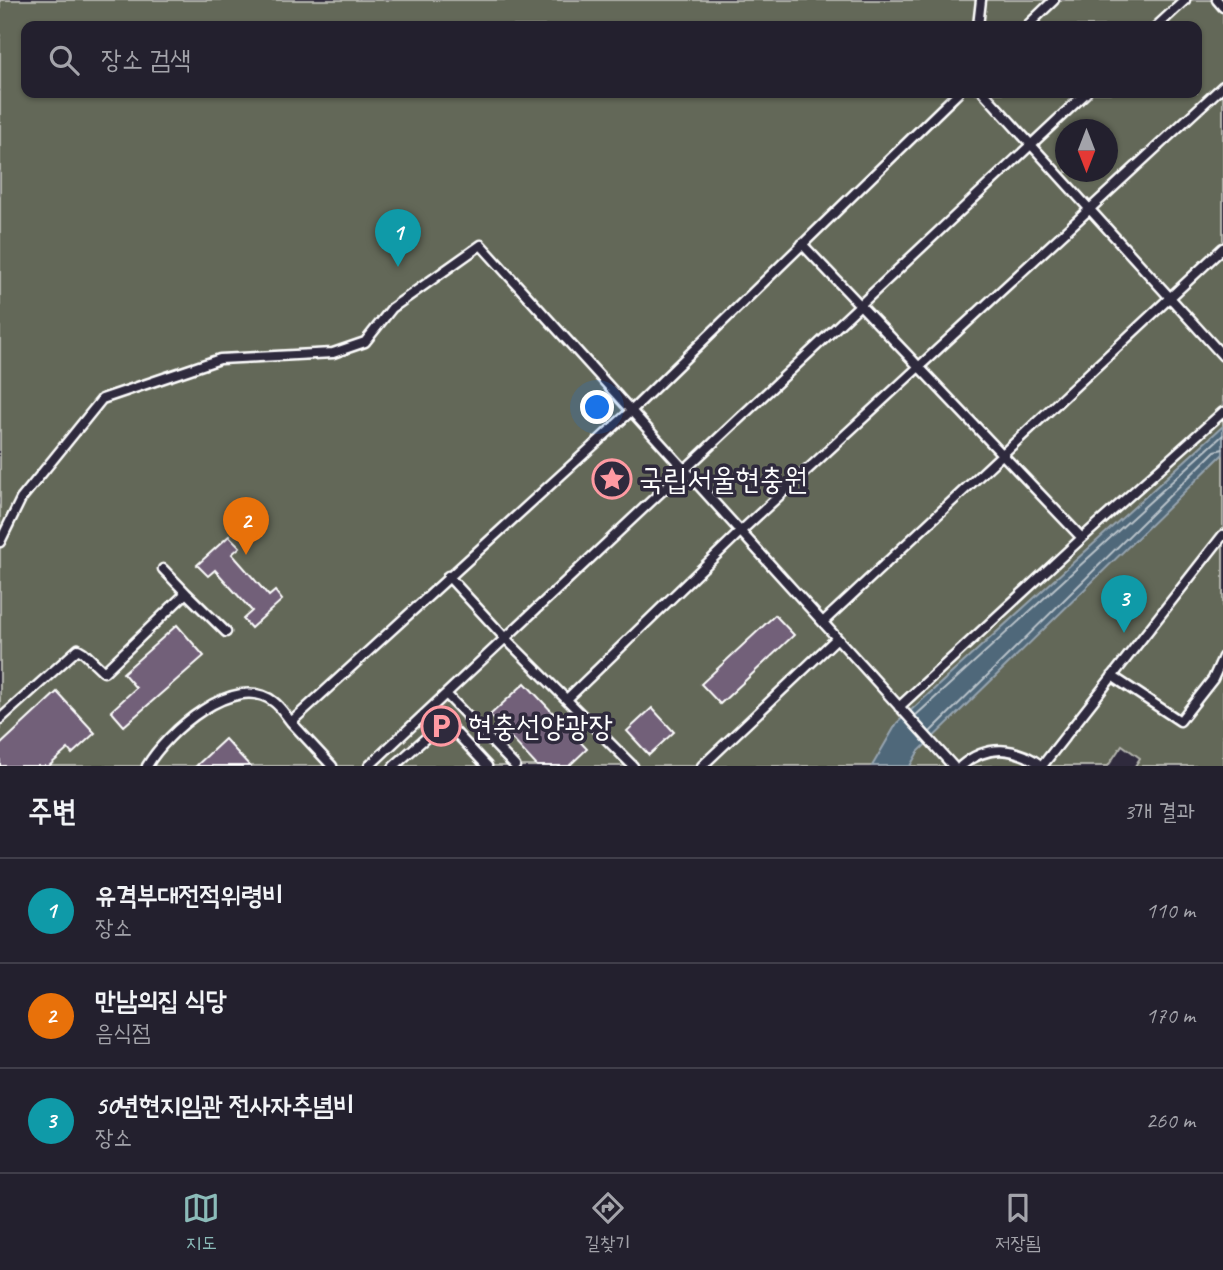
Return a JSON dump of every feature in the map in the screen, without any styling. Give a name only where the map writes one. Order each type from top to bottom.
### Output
[{"type":"lane","points":[[979,21],[981,0]]},
{"type":"lane","points":[[1032,21],[1054,0]]},
{"type":"lane","points":[[1162,21],[1185,0]]},
{"type":"lane","points":[[1217,0],[1223,7]]},
{"type":"lane","points":[[567,699],[741,531],[1223,86]]},
{"type":"lane","points":[[291,722],[631,411],[953,98]]},
{"type":"lane","points":[[989,98],[1223,356]]},
{"type":"lane","points":[[369,766],[1081,98]]},
{"type":"lane","points":[[802,243],[1082,538]]},
{"type":"lane","points":[[0,542],[21,499],[102,399],[220,359],[333,353],[365,342],[392,308],[481,245],[953,766]]},
{"type":"lane","points":[[823,622],[1223,248]]},
{"type":"lane","points":[[900,706],[1223,412]]},
{"type":"lane","points":[[961,766],[972,757],[991,750],[1011,750],[1029,756],[1042,766],[1223,535]]},
{"type":"lane","points":[[163,569],[226,632]]},
{"type":"lane","points":[[448,576],[505,638],[633,766]]},
{"type":"lane","points":[[0,719],[78,649],[104,672],[186,593]]},
{"type":"lane","points":[[702,766],[837,638]]},
{"type":"lane","points":[[1112,676],[1180,721],[1213,679],[1223,657]]},
{"type":"lane","points":[[446,694],[515,766]]},
{"type":"lane","points":[[147,766],[162,746],[194,717],[210,704],[229,695],[261,695],[275,702],[332,766]]},
{"type":"lane","points":[[394,766],[445,721],[487,766]]},
{"type":"green space","name":"국립서울현충원","points":[[0,0],[1223,0],[1223,766],[1135,766],[1140,758],[1122,745],[1108,766],[0,766]]},
{"type":"water","points":[[1223,426],[1223,454],[918,752],[910,766],[872,766],[897,723]]},
{"type":"building","points":[[229,536],[240,547],[232,554],[269,596],[275,591],[282,600],[251,628],[243,619],[252,611],[215,570],[208,576],[197,565]]},
{"type":"building","points":[[775,615],[794,635],[720,704],[701,684]]},
{"type":"building","points":[[177,625],[204,656],[124,726],[111,711],[136,688],[123,673]]},
{"type":"building","points":[[525,683],[587,749],[569,766],[537,766],[490,715]]},
{"type":"building","points":[[57,692],[95,733],[72,754],[68,749],[49,766],[0,766],[0,745]]},
{"type":"building","points":[[652,708],[674,732],[649,755],[627,731]]},
{"type":"building","points":[[225,739],[250,766],[196,766]]},
{"type":"place","name":"유격부대전적위령비","points":[[398,267]]},
{"type":"place","name":"국립서울현충원","points":[[612,479]]},
{"type":"place","name":"만남의집 식당","points":[[246,555]]},
{"type":"place","name":"50년현지임관 전사자추념비","points":[[1124,633]]},
{"type":"place","name":"현충선양광장","points":[[441,726]]}]
